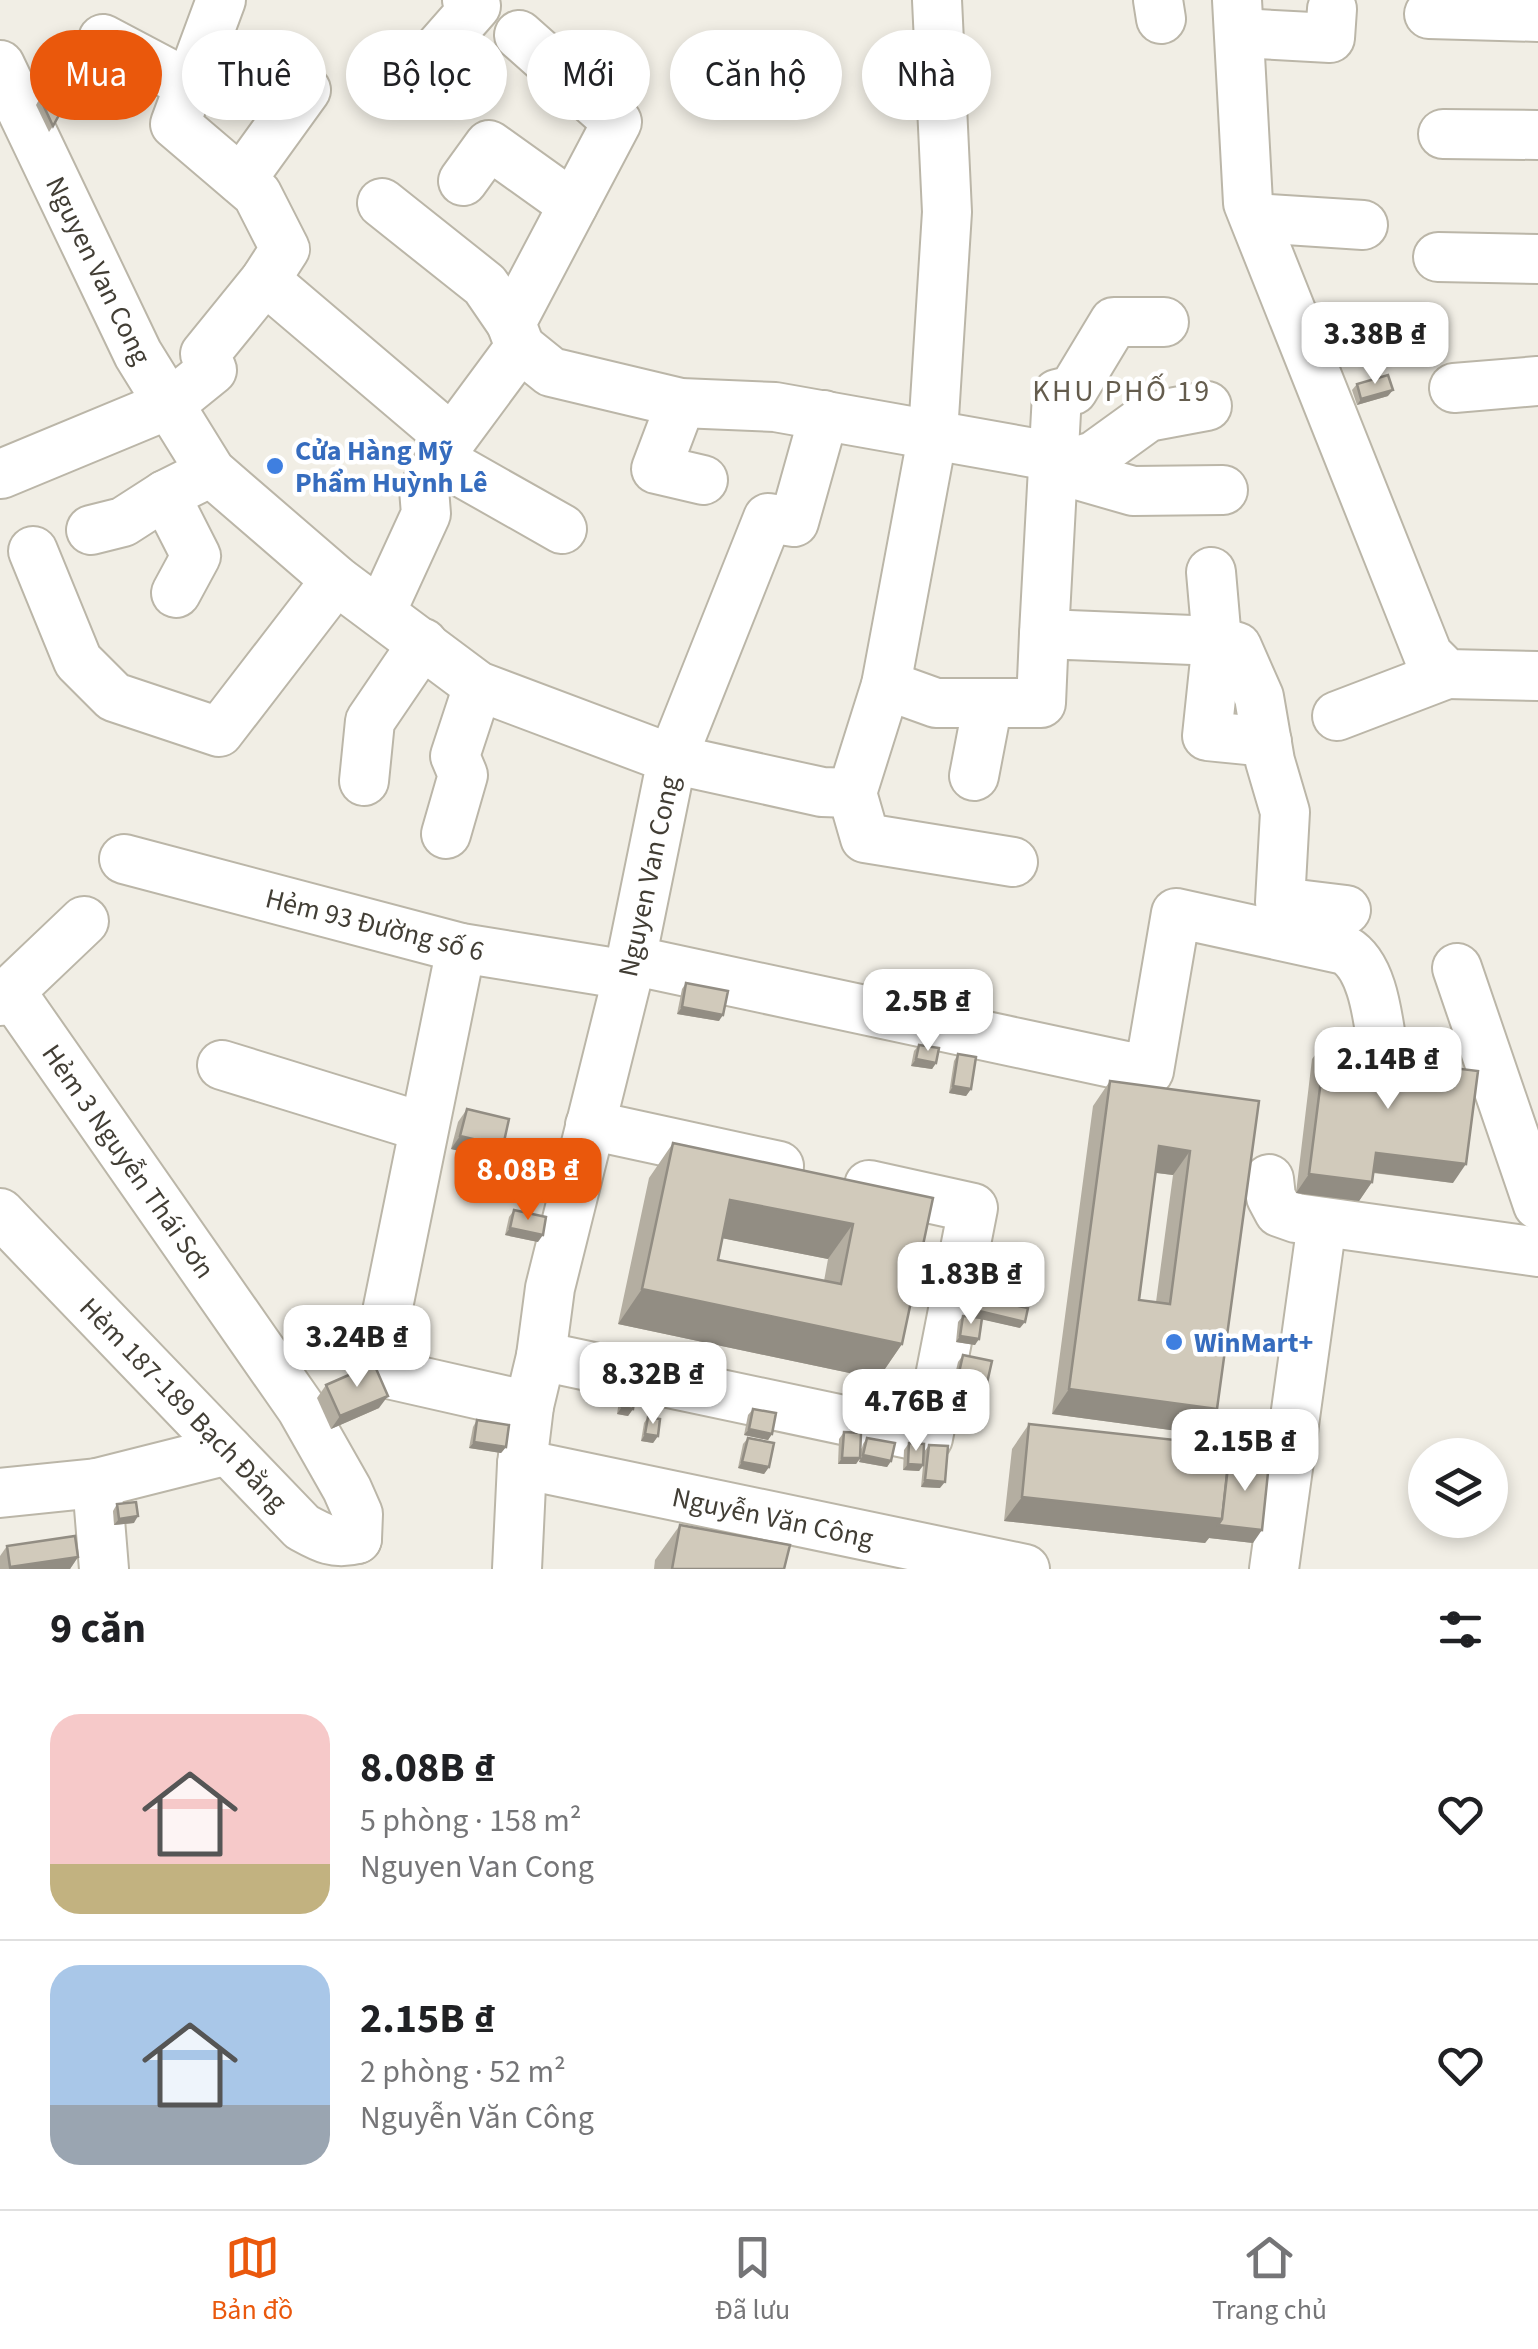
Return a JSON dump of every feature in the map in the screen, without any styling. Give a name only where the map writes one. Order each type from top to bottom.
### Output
[{"type":"street","points":[[210,30],[221,0]]},
{"type":"street","points":[[455,30],[476,6],[467,0]]},
{"type":"street","points":[[937,0],[947,212],[933,433],[886,685],[852,793],[865,838],[1013,862]]},
{"type":"street","points":[[1332,9],[1330,38],[1238,17],[1248,202],[1428,655],[1447,674]]},
{"type":"street","points":[[1430,14],[1538,17]]},
{"type":"street","points":[[381,612],[426,514],[424,489],[516,335],[574,205],[617,122],[519,35]]},
{"type":"street","name":"Nguyen Van Cong","points":[[0,65],[138,354],[211,472],[336,580],[478,686],[672,759],[630,967],[550,1288],[522,1464],[517,1569]]},
{"type":"street","points":[[1,474],[170,404],[212,370],[205,354],[285,249],[258,194],[175,124],[182,106]]},
{"type":"street","points":[[241,180],[284,120]]},
{"type":"street","points":[[1442,134],[1538,135]]},
{"type":"street","points":[[463,181],[489,145],[574,205]]},
{"type":"street","points":[[382,202],[485,285],[516,335],[552,372],[681,403],[776,408],[1045,455],[1053,468],[1133,491],[1223,490]]},
{"type":"street","points":[[1255,218],[1363,226]]},
{"type":"street","points":[[1438,257],[1538,259]]},
{"type":"street","points":[[265,280],[446,450],[562,528]]},
{"type":"street","points":[[886,685],[936,703],[1040,703],[1057,394],[1072,390],[1114,322],[1164,322]]},
{"type":"street","points":[[1454,388],[1538,381]]},
{"type":"street","points":[[681,403],[656,468],[703,480]]},
{"type":"street","points":[[1053,468],[1094,456],[1148,417],[1208,406]]},
{"type":"street","points":[[824,416],[794,522],[768,518],[672,759],[822,792],[852,793]]},
{"type":"street","points":[[90,530],[122,522],[164,494],[211,472]]},
{"type":"street","points":[[164,494],[196,556],[176,593]]},
{"type":"street","points":[[33,551],[78,661],[114,697],[219,732],[336,580]]},
{"type":"street","points":[[1211,572],[1218,641]]},
{"type":"street","points":[[1044,634],[1218,641],[1237,648],[1259,697],[1285,812],[1280,902],[1346,910]]},
{"type":"street","points":[[364,781],[370,721],[423,643]]},
{"type":"street","points":[[1336,716],[1447,674],[1538,676]]},
{"type":"street","points":[[446,834],[463,776],[455,756],[478,686]]},
{"type":"street","points":[[974,776],[988,703]]},
{"type":"street","name":"Hẻm 93 Đường số 6","points":[[124,859],[460,948],[630,967],[1149,1070],[1176,914],[1345,950],[1355,956],[1369,988],[1383,1052]]},
{"type":"street","points":[[6,996],[84,922]]},
{"type":"street","points":[[460,948],[375,1370],[529,1406]]},
{"type":"street","points":[[1457,968],[1538,1206]]},
{"type":"street","name":"Hẻm 3 Nguyễn Thái Sơn","points":[[6,996],[301,1408],[347,1489],[358,1514],[366,1554]]},
{"type":"street","points":[[222,1065],[423,1128]]},
{"type":"street","points":[[541,1356],[928,1438],[973,1208],[590,1125]]},
{"type":"street","points":[[1270,1179],[1271,1197],[1280,1212],[1322,1223],[1538,1252]]},
{"type":"street","name":"Hẻm 187-189 Bạch Đằng","points":[[0,1213],[302,1527],[328,1542],[342,1543],[366,1554]]},
{"type":"street","points":[[1274,1569],[1322,1223]]},
{"type":"street","points":[[0,1493],[97,1482],[228,1450]]},
{"type":"street","name":"Nguyễn Văn Công","points":[[522,1464],[1025,1569]]},
{"type":"street","points":[[97,1482],[104,1569]]},
{"type":"building","points":[[1388,375],[1393,390],[1361,399],[1357,384]]},
{"type":"building","points":[[686,983],[728,991],[723,1015],[682,1007]]},
{"type":"building","points":[[1326,1041],[1389,1049],[1388,1060],[1478,1071],[1466,1164],[1376,1153],[1372,1182],[1309,1174]]},
{"type":"building","points":[[919,1045],[939,1048],[936,1063],[916,1059]]},
{"type":"building","points":[[958,1054],[976,1057],[971,1089],[953,1086]]},
{"type":"building","points":[[1110,1081],[1259,1101],[1217,1409],[1069,1389]],"holes":[[[1159,1146],[1190,1151],[1170,1304],[1139,1300]]]},
{"type":"building","points":[[467,1109],[509,1119],[503,1146],[460,1136]]},
{"type":"building","points":[[673,1143],[933,1198],[902,1344],[642,1289]],"holes":[[[730,1200],[853,1224],[841,1284],[718,1260]]]},
{"type":"building","points":[[514,1210],[546,1217],[543,1235],[510,1228]]},
{"type":"building","points":[[978,1297],[1028,1308],[1025,1322],[975,1310]]},
{"type":"building","points":[[963,1316],[982,1318],[979,1339],[960,1336]]},
{"type":"building","points":[[963,1355],[992,1361],[987,1383],[958,1377]]},
{"type":"building","points":[[374,1364],[388,1396],[340,1416],[326,1385]]},
{"type":"building","points":[[626,1382],[637,1384],[633,1409],[622,1407]]},
{"type":"building","points":[[753,1409],[776,1413],[772,1434],[749,1429]]},
{"type":"building","points":[[648,1417],[660,1419],[658,1436],[645,1434]]},
{"type":"building","points":[[477,1420],[509,1425],[506,1447],[474,1442]]},
{"type":"building","points":[[1029,1424],[1230,1446],[1222,1519],[1022,1497]]},
{"type":"building","points":[[844,1432],[861,1433],[860,1458],[842,1458]]},
{"type":"building","points":[[748,1438],[774,1443],[769,1467],[742,1462]]},
{"type":"building","points":[[867,1438],[895,1443],[891,1461],[863,1455]]},
{"type":"building","points":[[909,1443],[924,1444],[923,1465],[908,1464]]},
{"type":"building","points":[[929,1445],[948,1446],[945,1482],[925,1480]]},
{"type":"building","points":[[1229,1458],[1269,1463],[1262,1530],[1218,1525]]},
{"type":"building","points":[[136,1502],[138,1516],[119,1519],[117,1504]]},
{"type":"building","points":[[680,1525],[790,1545],[784,1569],[672,1569]]},
{"type":"building","points":[[75,1536],[78,1557],[10,1567],[7,1546]]},
{"type":"place","name":"Cửa Hàng Mỹ Phẩm Huỳnh Lê","points":[[275,466]]},
{"type":"place","name":"WinMart+","points":[[1174,1342]]},
{"type":"district","name":"KHU PHỐ 19","points":[[1122,391]]}]
